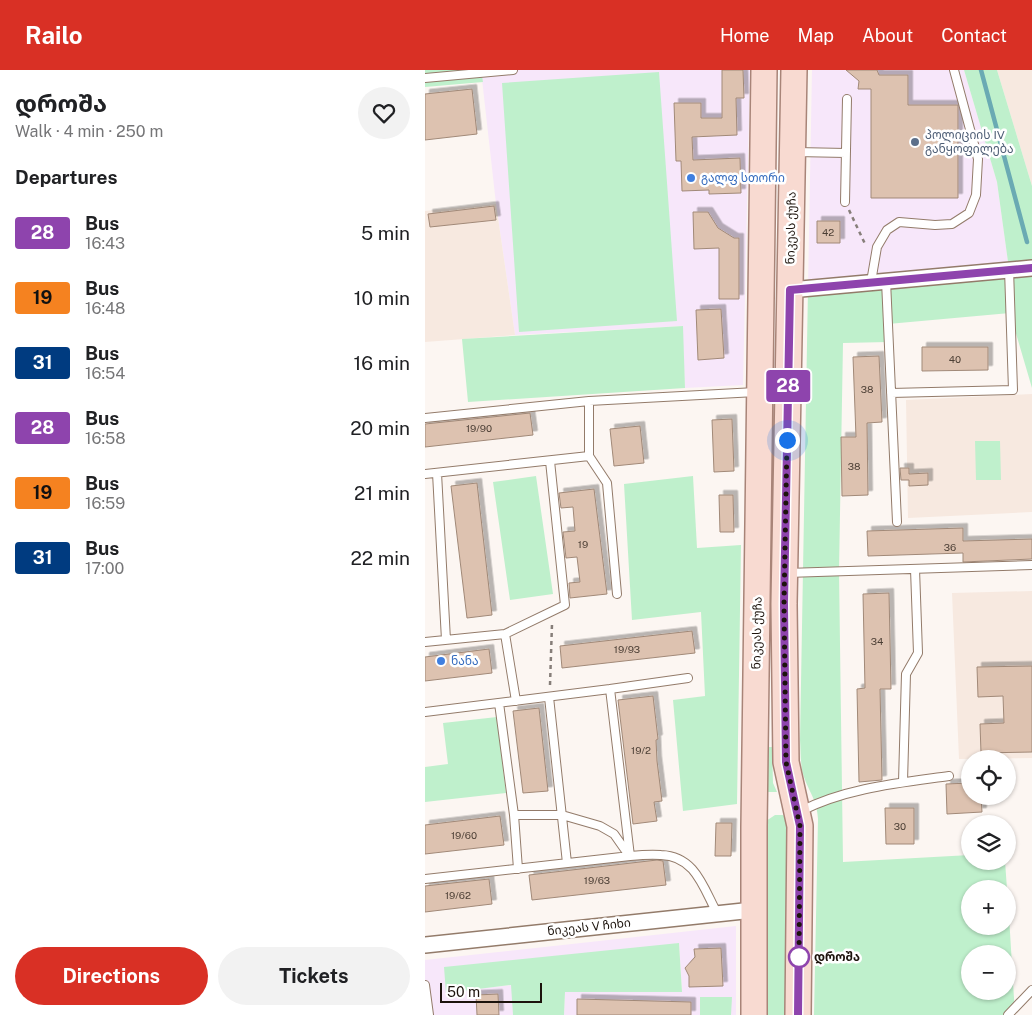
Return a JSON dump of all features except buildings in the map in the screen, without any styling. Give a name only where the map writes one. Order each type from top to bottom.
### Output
[{"type":"main road","points":[[764,71],[794,71]]},
{"type":"main road","name":"ნიკეას ქუჩა","points":[[754,1015],[753,910],[764,71]]},
{"type":"main road","name":"ნიკეას ქუჩა","points":[[794,71],[784,573],[786,762],[800,826],[798,1015]]},
{"type":"main road","points":[[755,813],[762,805],[769,802],[784,802],[798,812]]},
{"type":"street","points":[[790,290],[1032,268]]},
{"type":"street","name":"ნიკეას V ჩიხი","points":[[425,945],[753,910]]},
{"type":"lane","points":[[425,78],[513,70]]},
{"type":"lane","points":[[897,522],[891,393],[875,263],[877,246],[887,230],[899,222],[935,225],[952,224],[969,214],[976,195],[979,159],[954,70]]},
{"type":"lane","points":[[845,202],[847,100]]},
{"type":"lane","points":[[793,152],[846,153]]},
{"type":"lane","points":[[891,393],[1013,390],[1009,269]]},
{"type":"lane","points":[[425,418],[589,400],[760,392]]},
{"type":"lane","points":[[589,400],[589,456],[607,483],[617,594]]},
{"type":"lane","points":[[425,474],[589,456]]},
{"type":"lane","points":[[425,642],[505,634],[565,605],[550,461]]},
{"type":"lane","points":[[437,472],[446,640]]},
{"type":"lane","points":[[784,573],[1032,565]]},
{"type":"lane","points":[[903,782],[906,674],[918,653],[915,569]]},
{"type":"lane","points":[[505,634],[516,701]]},
{"type":"lane","points":[[425,712],[689,678]]},
{"type":"lane","points":[[611,689],[630,856]]},
{"type":"lane","points":[[549,697],[567,863]]},
{"type":"lane","points":[[499,703],[514,815],[518,869]]},
{"type":"lane","points":[[798,812],[828,798],[903,782],[949,776]]},
{"type":"lane","points":[[514,815],[562,815],[600,826],[614,834],[630,856]]},
{"type":"lane","points":[[425,879],[630,856],[663,855],[686,862],[696,874],[717,913]]},
{"type":"lane","points":[[425,985],[429,1015]]},
{"type":"lane","points":[[1008,1015],[1032,990]]},
{"type":"path","points":[[845,202],[875,263]]},
{"type":"path","points":[[549,697],[552,611]]},
{"type":"shaded area","points":[[481,70],[750,70],[743,385],[685,388],[682,326],[515,335],[496,204]]},
{"type":"shaded area","points":[[812,70],[964,70],[997,182],[1009,269],[808,288]]},
{"type":"shaded area","points":[[997,70],[1032,70],[1032,186]]},
{"type":"shaded area","points":[[496,204],[515,335],[425,342],[425,211]]},
{"type":"shaded area","points":[[1032,394],[1032,512],[908,518],[906,400]]},
{"type":"shaded area","points":[[1032,591],[1032,758],[1016,758],[1016,750],[961,750],[961,759],[959,759],[952,593]]},
{"type":"shaded area","points":[[736,926],[736,1015],[731,1015],[731,997],[700,997],[700,1015],[564,1015],[565,992],[682,992],[679,943],[446,992],[512,985],[513,1015],[425,1015],[425,960]]},
{"type":"green space","points":[[425,70],[481,70],[483,82],[425,87]]},
{"type":"green space","points":[[964,70],[997,70],[1032,186],[1032,388],[1010,313],[888,324],[888,342],[843,343],[839,571],[843,862],[961,855],[961,870],[1006,870],[1006,880],[961,880],[961,935],[1010,935],[1011,945],[961,945],[961,1000],[1014,1000],[1015,1015],[814,1015],[818,819],[815,802],[803,773],[800,740],[808,288],[1009,269],[997,182]]},
{"type":"green space","points":[[659,72],[677,321],[519,332],[502,83]]},
{"type":"green space","points":[[683,326],[685,388],[468,402],[462,339]]},
{"type":"green space","points":[[975,441],[1000,441],[1001,480],[976,480]]},
{"type":"green space","points":[[536,476],[553,594],[510,600],[493,482]]},
{"type":"green space","points":[[693,476],[697,548],[741,545],[737,804],[683,811],[673,700],[705,696],[701,612],[632,620],[624,484]]},
{"type":"green space","points":[[497,717],[506,793],[425,802],[425,767],[448,764],[443,723]]},
{"type":"green space","points":[[767,747],[772,747],[773,783],[777,792],[767,792]]},
{"type":"green space","points":[[775,815],[783,815],[788,820],[788,1015],[764,1015],[766,821]]},
{"type":"green space","points":[[679,943],[682,992],[565,992],[564,1015],[513,1015],[511,985],[446,993],[444,967]]},
{"type":"green space","points":[[700,997],[732,997],[731,1015],[700,1015]]},
{"type":"waterway","points":[[981,70],[1027,242]]},
{"type":"bus line","name":"28","points":[[798,1015],[800,826],[786,762],[784,604],[790,290],[1032,268]]},
{"type":"place","name":"პოლიციის IV განყოფილება","points":[[915,142]]},
{"type":"place","name":"გალფ სთორი","points":[[691,178]]},
{"type":"place","name":"ნანა","points":[[441,661]]},
{"type":"place","name":"დროშა","points":[[799,957]]},
{"type":"route","points":[[787,440],[784,604],[786,762],[800,826],[799,957]]}]
